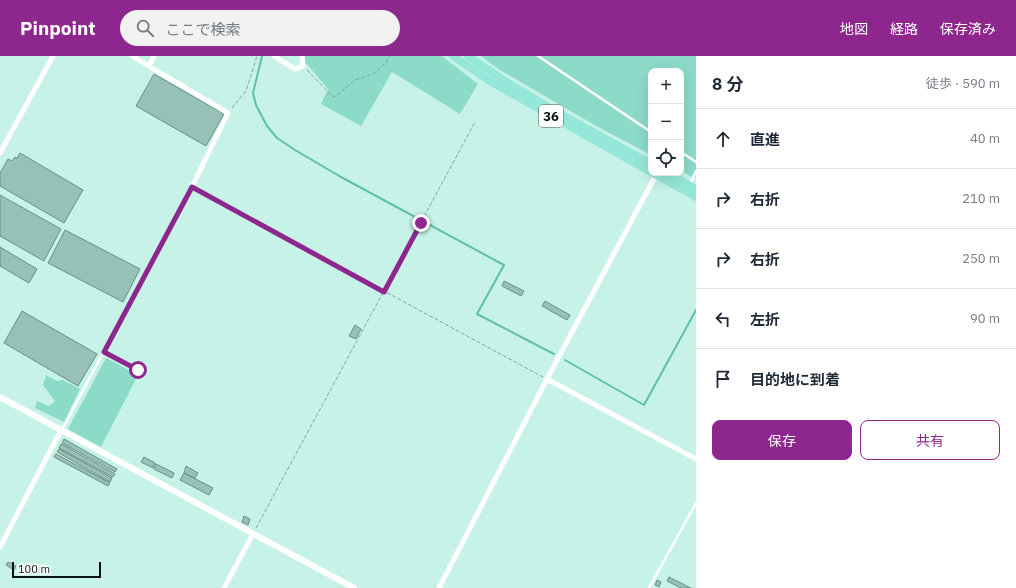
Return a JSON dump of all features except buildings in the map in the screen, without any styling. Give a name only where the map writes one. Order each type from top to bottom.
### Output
[{"type":"main road","name":"36","points":[[454,56],[488,80],[648,170]]},
{"type":"main road","name":"36","points":[[468,56],[490,72],[532,98],[648,162]]},
{"type":"main road","name":"36","points":[[659,176],[696,197]]},
{"type":"main road","points":[[673,176],[693,187]]},
{"type":"street","points":[[0,153],[53,56]]},
{"type":"street","points":[[132,56],[228,113],[192,187]]},
{"type":"street","points":[[149,66],[154,56]]},
{"type":"street","points":[[274,56],[294,69],[303,66],[302,56]]},
{"type":"street","points":[[438,588],[652,176]]},
{"type":"street","points":[[547,379],[696,459]]},
{"type":"street","points":[[0,397],[354,588]]},
{"type":"street","points":[[0,547],[61,430]]},
{"type":"street","points":[[224,588],[253,534]]},
{"type":"lane","points":[[538,56],[648,130]]},
{"type":"lane","points":[[684,154],[696,162]]},
{"type":"lane","points":[[693,187],[696,171]]},
{"type":"lane","points":[[61,430],[192,187]]},
{"type":"lane","points":[[649,588],[696,503]]},
{"type":"path","points":[[228,113],[246,91],[257,56]]},
{"type":"path","points":[[303,66],[332,96],[335,97],[355,80],[373,74],[386,63],[389,56]]},
{"type":"path","points":[[253,534],[475,122]]},
{"type":"path","points":[[192,187],[547,379]]},
{"type":"path","points":[[104,352],[138,370]]},
{"type":"green space","points":[[305,56],[442,56],[478,84],[460,114],[392,72],[361,126],[321,104],[328,89],[305,62]]},
{"type":"green space","points":[[481,56],[696,56],[696,177],[693,175],[692,177],[684,173],[684,68],[648,68],[648,153],[598,127],[498,69]]},
{"type":"green space","points":[[106,358],[138,375],[101,447],[68,429]]},
{"type":"green space","points":[[46,375],[57,381],[63,380],[80,389],[64,422],[35,408],[37,401],[49,406],[55,401],[43,385]]},
{"type":"waterway","points":[[262,56],[253,93],[256,105],[267,126],[277,138],[341,177],[504,265],[477,314],[554,354]]},
{"type":"waterway","points":[[565,360],[644,405],[696,310]]},
{"type":"route","points":[[138,370],[104,352],[192,187],[384,292],[421,223]]}]
